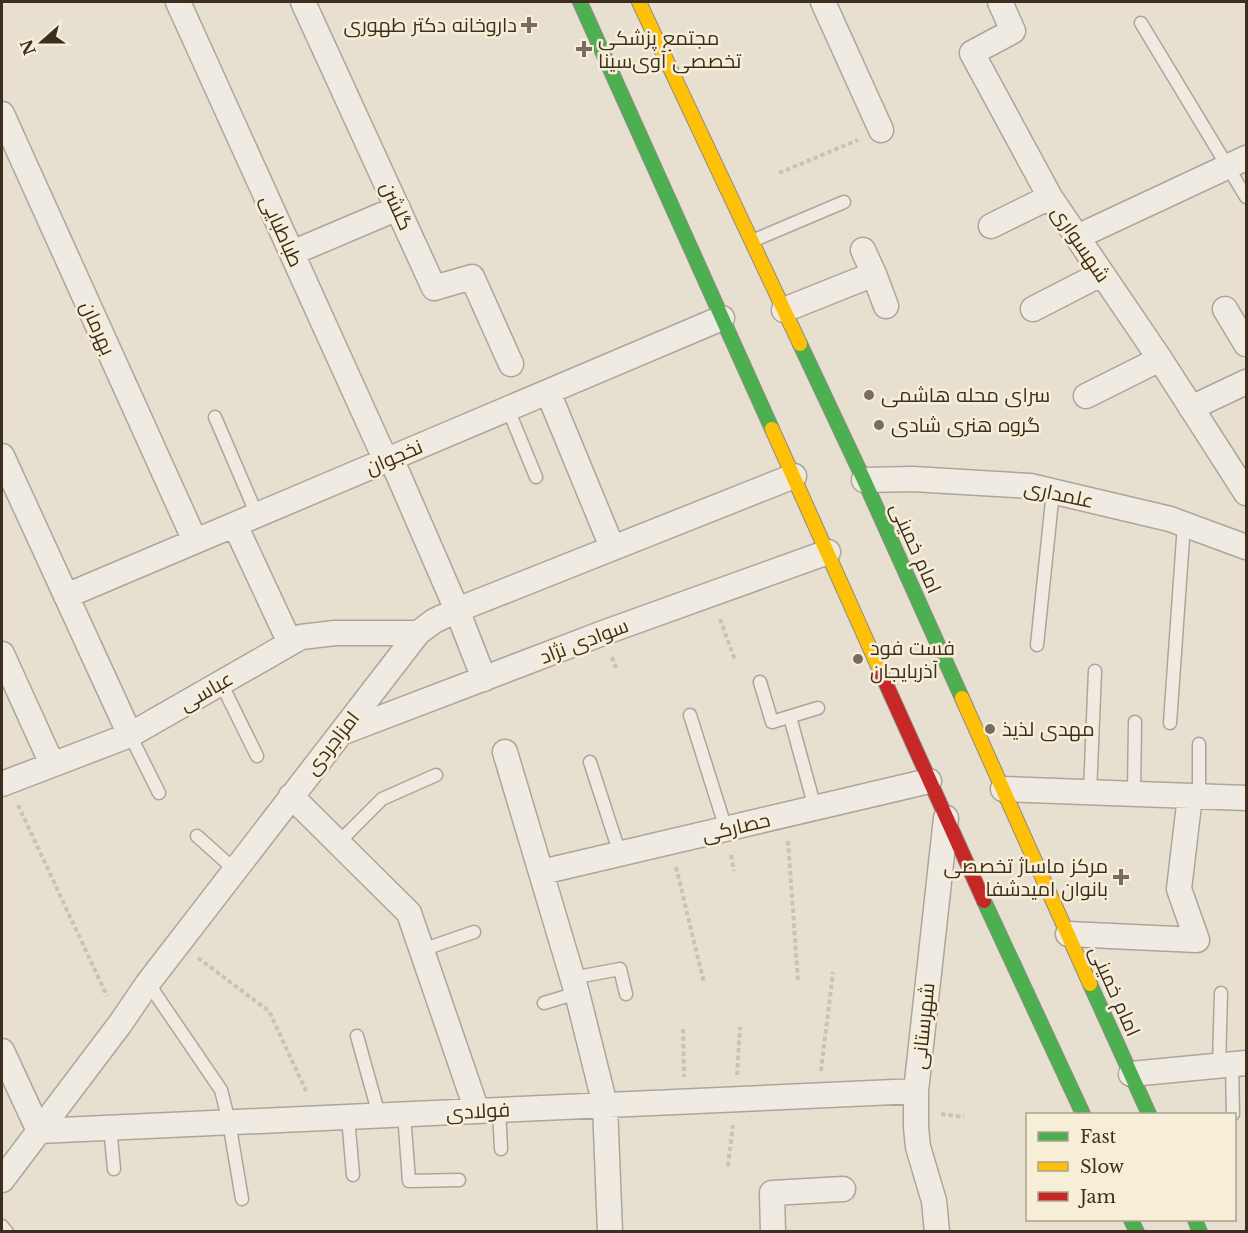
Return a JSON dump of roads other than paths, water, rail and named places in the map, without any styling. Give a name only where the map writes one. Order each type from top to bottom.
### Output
[{"type":"main road","points":[[580,2],[929,781],[1083,1113]]},
{"type":"main road","name":"امام خمینی","points":[[639,2],[864,480],[1149,1113]]},
{"type":"street","name":"طباطبایی","points":[[178,2],[457,610],[484,679]]},
{"type":"street","name":"گلشن","points":[[303,2],[434,288],[472,277],[511,364]]},
{"type":"street","points":[[823,2],[881,130]]},
{"type":"street","name":"شهسواری","points":[[999,2],[1013,31],[972,53],[1050,197],[1160,359],[1246,493]]},
{"type":"street","name":"بهرمان","points":[[2,114],[9,151],[195,541]]},
{"type":"street","points":[[1077,237],[1237,162]]},
{"type":"street","points":[[991,226],[1050,197]]},
{"type":"street","points":[[292,253],[398,208]]},
{"type":"street","points":[[863,250],[886,306]]},
{"type":"street","points":[[784,310],[874,274]]},
{"type":"street","points":[[1033,309],[1101,274]]},
{"type":"street","points":[[1225,309],[1246,344]]},
{"type":"street","name":"نخجوان","points":[[66,596],[722,318]]},
{"type":"street","points":[[1086,396],[1160,359]]},
{"type":"street","points":[[1191,408],[1246,382]]},
{"type":"street","points":[[548,392],[612,548]]},
{"type":"street","points":[[2,456],[130,735]]},
{"type":"street","name":"امزاجردی","points":[[2,1180],[120,1024],[148,983],[236,872],[291,796],[418,633],[434,621],[457,610],[794,476]]},
{"type":"street","name":"علمداری","points":[[864,480],[914,479],[1030,486],[1170,519],[1246,547]]},
{"type":"street","points":[[246,520],[290,643]]},
{"type":"street","name":"سوادی نژاد","points":[[341,733],[603,633],[828,552]]},
{"type":"street","name":"عباسی","points":[[5,783],[130,735],[301,637],[335,633],[418,633]]},
{"type":"street","points":[[2,654],[52,764]]},
{"type":"street","points":[[505,752],[575,985],[605,1105],[610,1232]]},
{"type":"street","name":"حصارکی","points":[[542,872],[929,781]]},
{"type":"street","points":[[1003,789],[1246,798]]},
{"type":"street","points":[[291,796],[409,913],[488,1110]]},
{"type":"street","points":[[1068,934],[1197,940],[1179,889],[1195,796]]},
{"type":"street","name":"شهرستانی","points":[[937,1232],[934,1201],[918,1148],[916,1091],[946,818]]},
{"type":"street","points":[[2,1051],[39,1131]]},
{"type":"street","points":[[1131,1074],[1232,1065]]},
{"type":"street","name":"فولادی","points":[[39,1131],[916,1091]]},
{"type":"street","points":[[773,1232],[772,1193],[843,1189]]},
{"type":"lane","points":[[1141,23],[1237,162],[1246,197]]},
{"type":"lane","points":[[751,241],[844,202]]},
{"type":"lane","points":[[507,409],[536,477]]},
{"type":"lane","points":[[215,417],[246,520]]},
{"type":"lane","points":[[1038,645],[1053,491]]},
{"type":"lane","points":[[1170,723],[1184,524]]},
{"type":"lane","points":[[1090,793],[1095,672]]},
{"type":"lane","points":[[220,682],[257,756]]},
{"type":"lane","points":[[760,682],[772,722],[819,708]]},
{"type":"lane","points":[[690,715],[726,829]]},
{"type":"lane","points":[[789,717],[815,808]]},
{"type":"lane","points":[[1134,794],[1135,722]]},
{"type":"lane","points":[[130,735],[159,793]]},
{"type":"lane","points":[[1195,796],[1199,744]]},
{"type":"lane","points":[[590,762],[620,854]]},
{"type":"lane","points":[[338,843],[382,800],[436,775]]},
{"type":"lane","points":[[196,836],[236,872]]},
{"type":"lane","points":[[422,950],[474,932]]},
{"type":"lane","points":[[544,1003],[575,985],[620,969],[626,994]]},
{"type":"lane","points":[[148,983],[221,1090],[230,1122],[242,1199]]},
{"type":"lane","points":[[1221,993],[1232,1065],[1233,1113]]},
{"type":"lane","points":[[357,1036],[379,1115]]},
{"type":"lane","points":[[488,1110],[501,1149]]},
{"type":"lane","points":[[404,1114],[410,1181],[459,1180]]},
{"type":"lane","points":[[348,1117],[353,1175]]},
{"type":"lane","points":[[110,1128],[114,1169]]},
{"type":"lane","points":[[2,1226],[7,1232]]},
{"type":"place","name":"داروخانه دکتر طهوری","points":[[529,25]]},
{"type":"place","name":"مجتمع پزشکی تخصصی آوی‌سینا","points":[[584,49]]},
{"type":"place","name":"سرای محله هاشمی","points":[[869,395]]},
{"type":"place","name":"گروه هنری شادی","points":[[879,425]]},
{"type":"place","name":"فست فود آذربایجان","points":[[858,659]]},
{"type":"place","name":"مهدی لذیذ","points":[[990,729]]},
{"type":"place","name":"مرکز ماساژ تخصصی بانوان امیدشفا","points":[[1121,877]]}]
